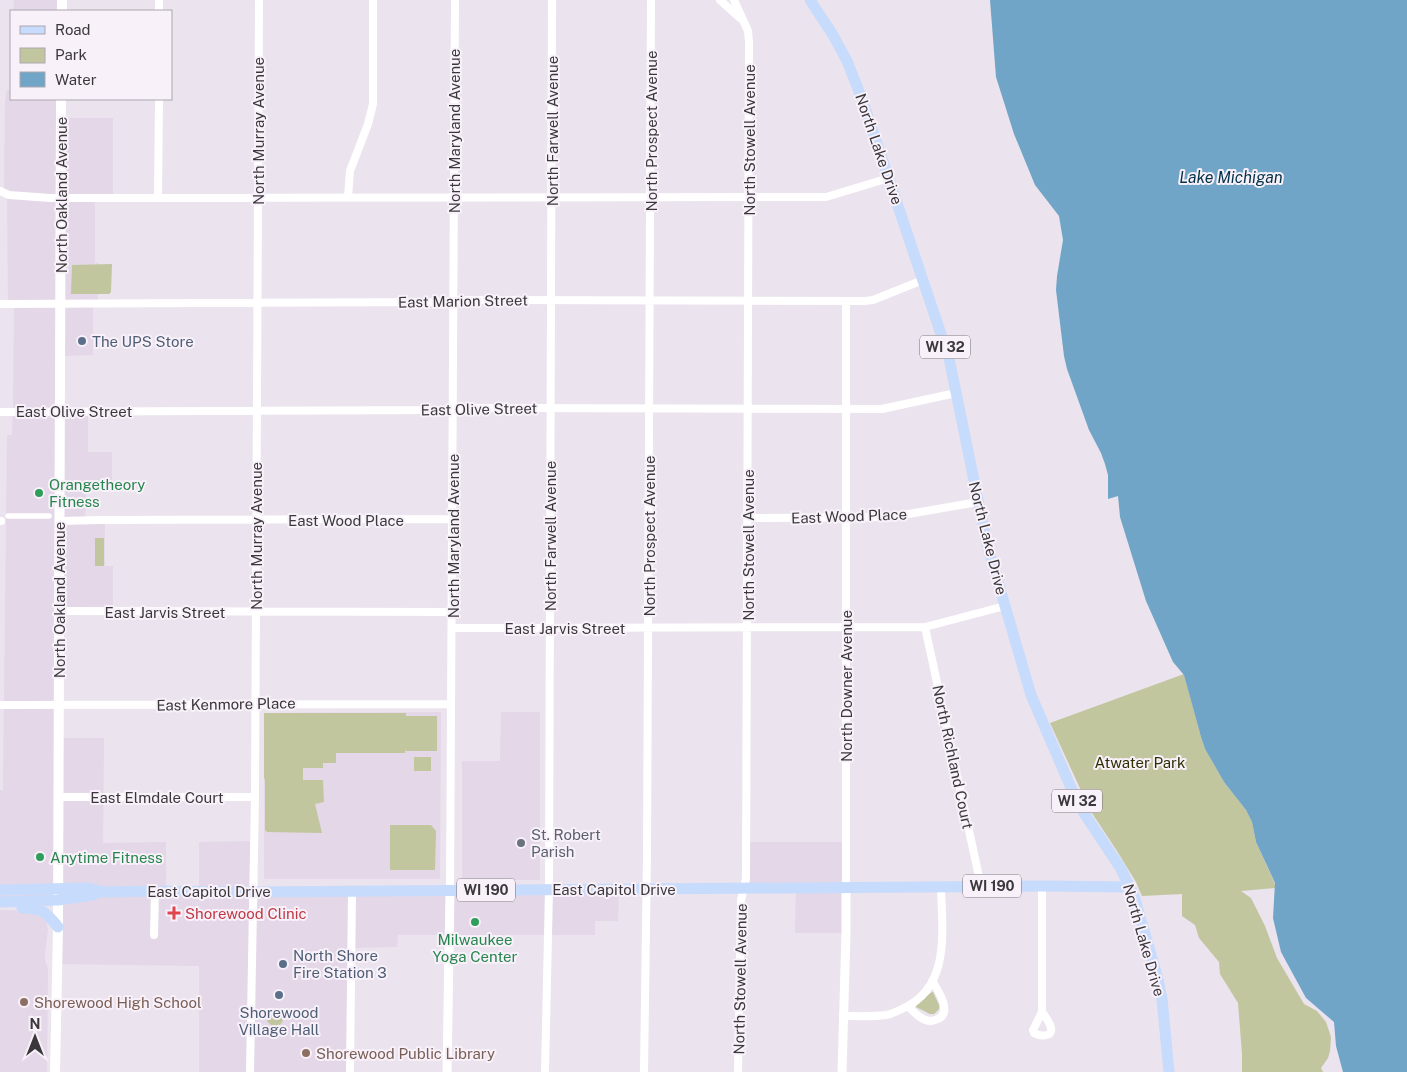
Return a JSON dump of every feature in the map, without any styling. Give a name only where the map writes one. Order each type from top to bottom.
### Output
[{"type":"main road","name":"North Lake Drive","points":[[810,0],[833,35],[847,61],[862,99],[949,358],[987,544],[1031,695],[1082,811],[1121,869],[1134,896],[1162,999],[1169,1072]]},
{"type":"main road","name":"North Oakland Avenue","points":[[55,1072],[58,927],[61,100]]},
{"type":"main road","name":"East Capitol Drive","points":[[0,902],[88,888],[99,892],[254,892],[981,886],[1130,887]]},
{"type":"main road","name":"East Capitol Drive","points":[[0,890],[58,894]]},
{"type":"main road","points":[[0,908],[27,908],[41,911],[47,914],[58,927]]},
{"type":"street","name":"North Murray Avenue","points":[[250,1072],[256,704],[259,0]]},
{"type":"street","points":[[348,197],[350,171],[368,124],[373,104],[373,0]]},
{"type":"street","name":"North Maryland Avenue","points":[[447,1072],[452,628],[455,0]]},
{"type":"street","name":"North Farwell Avenue","points":[[545,1072],[549,890],[552,0]]},
{"type":"street","name":"North Prospect Avenue","points":[[644,1072],[647,889],[651,0]]},
{"type":"street","name":"North Stowell Avenue","points":[[720,0],[741,19]]},
{"type":"street","name":"North Stowell Avenue","points":[[734,0],[748,31],[750,42],[746,879],[741,900],[738,1072]]},
{"type":"street","points":[[158,198],[159,100]]},
{"type":"street","points":[[0,191],[9,195],[60,198],[826,197],[889,178]]},
{"type":"street","name":"East Marion Street","points":[[0,304],[444,302],[463,300],[873,300],[923,280]]},
{"type":"street","name":"North Downer Avenue","points":[[842,1072],[846,934],[846,300]]},
{"type":"street","name":"East Olive Street","points":[[0,412],[550,408],[882,409],[956,393]]},
{"type":"street","name":"East Wood Place","points":[[748,518],[891,517],[978,502]]},
{"type":"street","points":[[8,516],[49,516]]},
{"type":"street","name":"East Wood Place","points":[[59,522],[93,520],[452,519]]},
{"type":"street","name":"East Jarvis Street","points":[[452,628],[925,628],[1005,606]]},
{"type":"street","name":"East Jarvis Street","points":[[59,611],[452,612]]},
{"type":"street","name":"North Richland Court","points":[[925,628],[981,886]]},
{"type":"street","name":"East Kenmore Place","points":[[0,706],[451,704]]},
{"type":"street","name":"East Elmdale Court","points":[[58,797],[255,797]]},
{"type":"street","points":[[1042,886],[1042,1012]]},
{"type":"street","points":[[843,1016],[887,1014],[908,1006],[921,996],[933,982],[942,947],[941,887]]},
{"type":"street","points":[[154,891],[154,935]]},
{"type":"street","points":[[350,1072],[352,891]]},
{"type":"street","points":[[908,1006],[919,1017],[926,1020],[939,1019],[943,1015],[945,1008],[933,982]]},
{"type":"shaded area","points":[[14,0],[62,0],[62,10],[13,10]]},
{"type":"shaded area","points":[[7,90],[10,90],[10,100],[61,100],[61,118],[113,118],[113,197],[95,198],[95,263],[98,263],[98,303],[93,304],[93,355],[61,356],[60,411],[88,411],[88,452],[112,452],[112,482],[86,482],[85,520],[105,520],[105,566],[113,566],[113,611],[59,611],[59,738],[104,738],[103,843],[166,842],[166,891],[199,891],[199,842],[254,841],[254,891],[619,889],[618,921],[595,921],[595,935],[398,935],[397,947],[352,948],[350,1072],[199,1072],[199,966],[58,964],[58,895],[0,898],[0,790],[3,790],[7,435],[12,435],[14,305],[8,304],[7,194],[4,193],[5,101]]},
{"type":"shaded area","points":[[441,712],[440,879],[264,879],[264,713]]},
{"type":"shaded area","points":[[501,712],[540,712],[540,880],[462,879],[462,761],[500,761]]},
{"type":"shaded area","points":[[746,842],[845,842],[846,933],[795,933],[796,888],[743,888]]},
{"type":"shaded area","name":"Shorewood High School","points":[[0,910],[29,911],[46,920],[48,930],[45,952],[48,969],[47,1072],[0,1072]]},
{"type":"green space","points":[[112,264],[111,292],[109,294],[71,294],[72,265]]},
{"type":"green space","points":[[95,538],[104,538],[104,566],[95,566]]},
{"type":"green space","name":"Atwater Park","points":[[1184,674],[1205,749],[1224,782],[1246,810],[1252,822],[1256,842],[1275,884],[1275,888],[1241,891],[1251,898],[1265,926],[1277,958],[1304,1004],[1317,1011],[1326,1022],[1331,1037],[1328,1058],[1321,1068],[1323,1072],[1242,1072],[1238,1003],[1220,974],[1219,962],[1199,938],[1195,925],[1182,916],[1182,894],[1142,896],[1136,882],[1090,810],[1050,723]]},
{"type":"green space","points":[[264,713],[406,713],[406,716],[437,716],[437,751],[406,751],[406,748],[405,753],[336,753],[336,763],[323,763],[323,768],[303,768],[303,780],[323,780],[324,802],[315,804],[322,833],[267,832],[265,830]]},
{"type":"green space","points":[[414,757],[431,757],[431,771],[414,771]]},
{"type":"green space","points":[[390,825],[431,825],[436,831],[435,870],[390,870]]},
{"type":"green space","points":[[932,992],[939,1005],[939,1009],[934,1014],[930,1014],[916,1007],[917,1004]]},
{"type":"green space","points":[[274,1013],[281,1015],[283,1021],[279,1026],[272,1026],[267,1021],[268,1016]]},
{"type":"water","name":"Lake Michigan","points":[[990,0],[1407,0],[1407,1072],[1343,1072],[1336,1046],[1334,1022],[1306,998],[1281,952],[1273,918],[1275,883],[1256,842],[1252,822],[1246,810],[1224,782],[1205,749],[1184,675],[1173,662],[1146,601],[1120,517],[1118,496],[1108,499],[1108,475],[1105,464],[1089,430],[1067,369],[1056,290],[1063,240],[1059,216],[1035,185],[1014,134],[996,77]]},
{"type":"place","name":"The UPS Store","points":[[82,341]]},
{"type":"place","name":"Orangetheory Fitness","points":[[39,493]]},
{"type":"place","name":"St. Robert Parish","points":[[521,843]]},
{"type":"place","name":"Anytime Fitness","points":[[40,857]]},
{"type":"place","name":"Shorewood Clinic","points":[[174,913]]},
{"type":"place","name":"Milwaukee Yoga Center","points":[[475,922]]},
{"type":"place","name":"North Shore Fire Station 3","points":[[283,964]]},
{"type":"place","name":"Shorewood Village Hall","points":[[279,995]]},
{"type":"place","name":"Shorewood High School","points":[[24,1002]]},
{"type":"place","name":"Shorewood Public Library","points":[[306,1053]]}]
